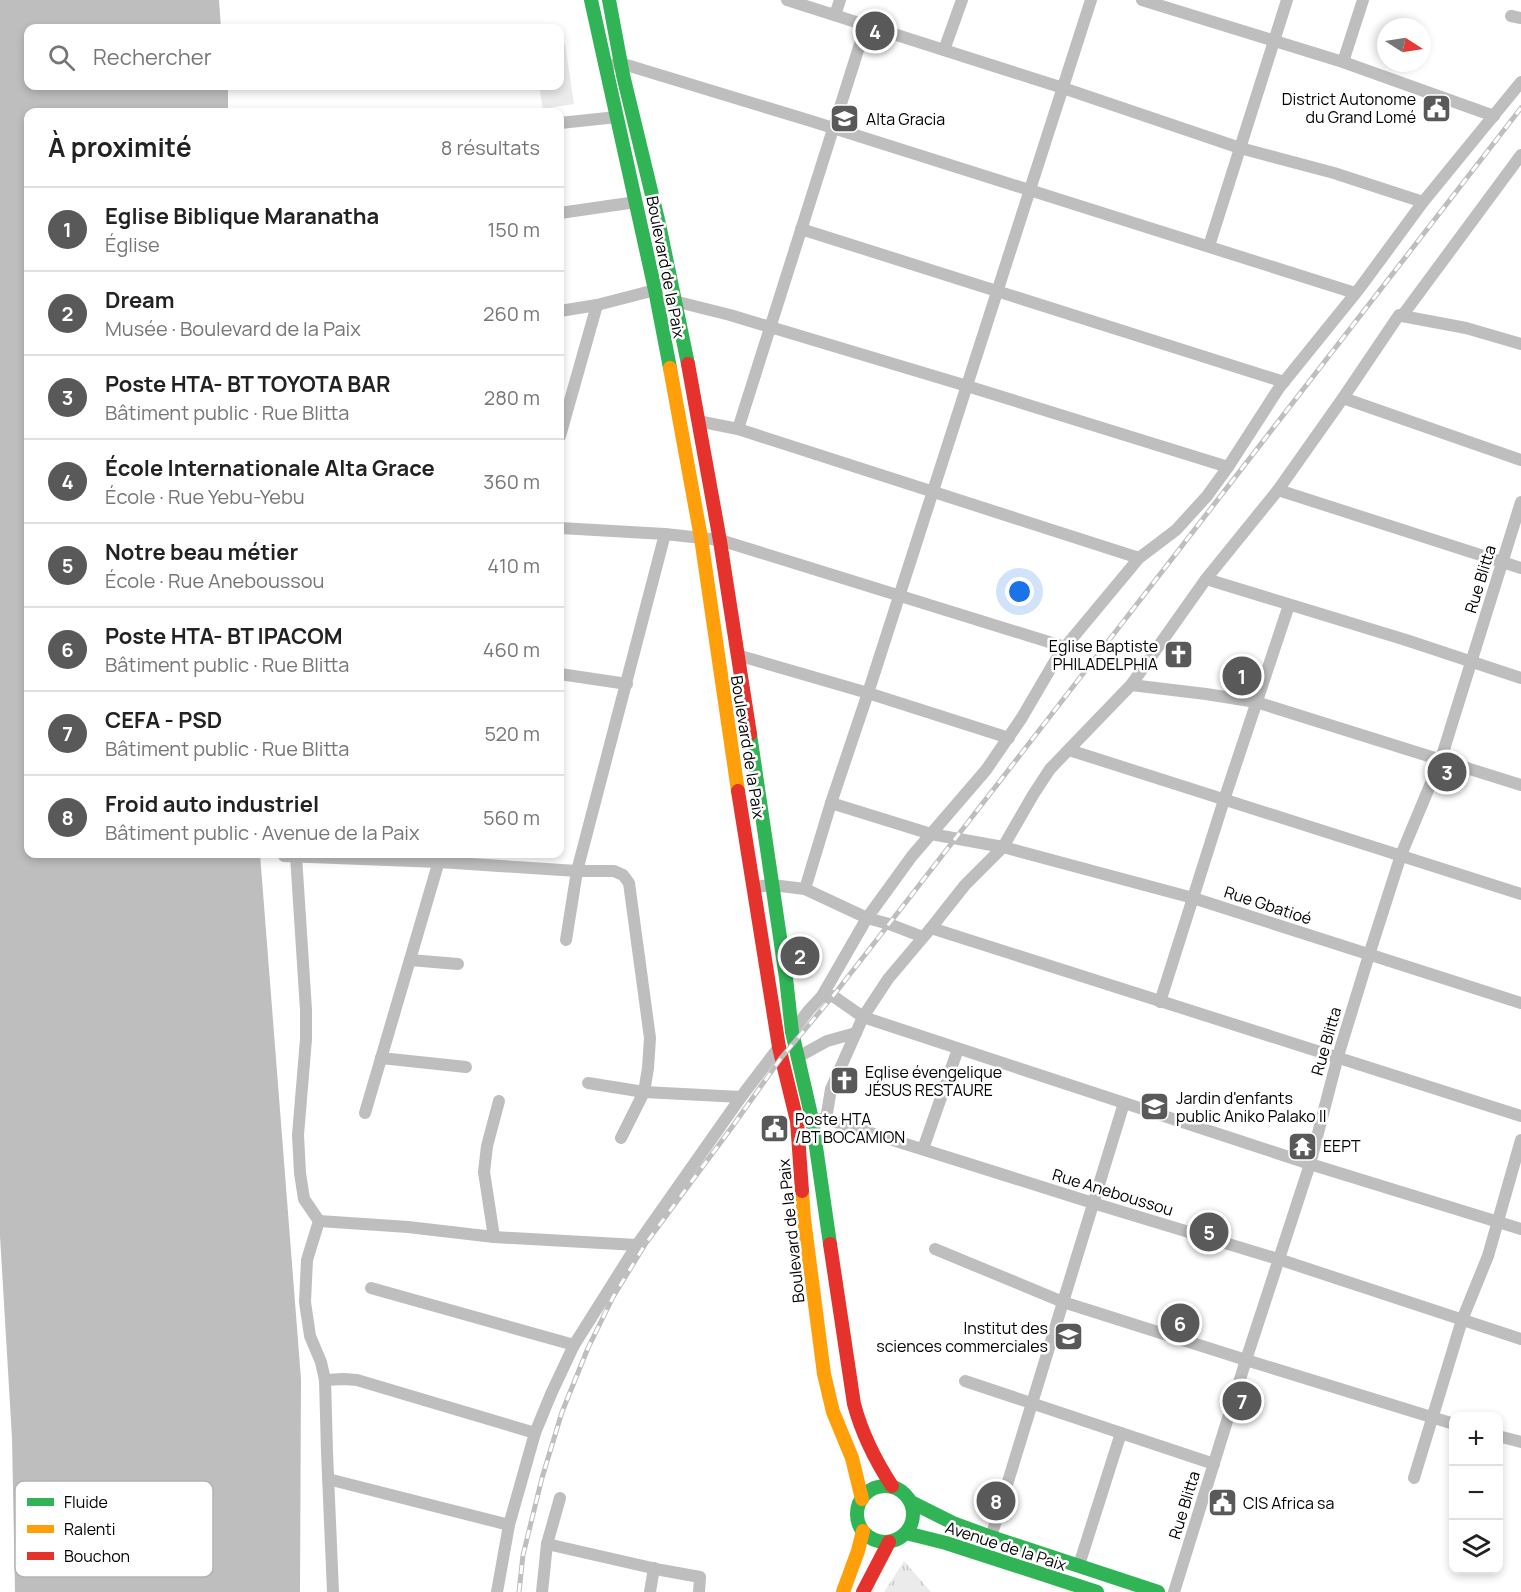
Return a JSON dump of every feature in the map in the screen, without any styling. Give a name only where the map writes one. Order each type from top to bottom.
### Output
[{"type":"main road","name":"Boulevard de la Paix","points":[[591,0],[655,290],[701,538],[724,700],[779,1047],[797,1121],[804,1219],[824,1374],[833,1412],[852,1458],[862,1499]]},
{"type":"main road","name":"Boulevard de la Paix","points":[[609,0],[620,63],[653,200],[674,301],[720,540],[794,1037],[812,1119],[854,1404],[858,1422],[875,1461],[892,1486]]},
{"type":"main road","points":[[811,1277],[835,1273]]},
{"type":"main road","points":[[892,1486],[901,1490],[911,1502],[912,1522],[901,1537],[889,1542],[874,1540],[863,1530],[858,1518],[859,1505],[872,1489],[892,1486]]},
{"type":"main road","points":[[911,1502],[953,1523],[991,1537],[1158,1592]]},
{"type":"main road","points":[[843,1592],[863,1530]]},
{"type":"main road","name":"Avenue de la Paix","points":[[906,1533],[946,1543],[1097,1592]]},
{"type":"main road","points":[[863,1592],[889,1542]]},
{"type":"street","points":[[787,0],[1063,88],[1240,148],[1334,173],[1423,202]]},
{"type":"street","points":[[835,15],[840,0]]},
{"type":"street","points":[[944,50],[962,0]]},
{"type":"street","points":[[805,889],[1091,0]]},
{"type":"street","points":[[1142,0],[1343,62],[1494,116]]},
{"type":"street","points":[[1209,246],[1287,0]]},
{"type":"street","points":[[1343,62],[1363,0]]},
{"type":"street","points":[[738,429],[866,25]]},
{"type":"street","points":[[606,66],[620,63],[1355,293]]},
{"type":"street","points":[[794,1037],[809,1010],[822,996],[867,918],[912,856],[981,776],[1009,738],[1065,647],[1139,558],[1176,531],[1207,496],[1284,382],[1423,202],[1521,82]]},
{"type":"street","points":[[564,123],[617,117]]},
{"type":"street","points":[[1402,316],[1521,155]]},
{"type":"street","points":[[564,212],[636,202]]},
{"type":"street","points":[[801,229],[1284,382]]},
{"type":"street","points":[[564,310],[597,305],[655,290]]},
{"type":"street","points":[[674,301],[967,386],[1228,467]]},
{"type":"street","points":[[564,422],[597,305]]},
{"type":"street","points":[[826,1119],[831,1089],[863,1017],[888,979],[965,885],[1003,847],[1050,769],[1131,685],[1206,579],[1278,490],[1399,315],[1466,328],[1521,344]]},
{"type":"street","points":[[1343,398],[1521,460]]},
{"type":"street","points":[[698,421],[738,429],[1139,558]]},
{"type":"street","points":[[1278,490],[1521,568]]},
{"type":"street","name":"Rue Blitta","points":[[1174,1592],[1310,1164],[1338,1056],[1369,955],[1401,855],[1441,759],[1521,502]]},
{"type":"street","points":[[564,528],[665,534],[720,540],[1065,647]]},
{"type":"street","points":[[566,940],[577,871],[665,534]]},
{"type":"street","points":[[1206,579],[1471,660],[1521,678]]},
{"type":"street","points":[[1160,1002],[1289,604]]},
{"type":"street","points":[[737,655],[868,693],[1009,738]]},
{"type":"street","points":[[564,675],[627,684]]},
{"type":"street","points":[[1131,685],[1256,702],[1521,785]]},
{"type":"street","points":[[1069,750],[1521,894]]},
{"type":"street","name":"Rue Gbatioé","points":[[831,803],[931,834],[1003,847],[1193,898],[1521,1003]]},
{"type":"street","points":[[290,858],[306,1010],[306,1040],[298,1135],[300,1163],[304,1199],[319,1221]]},
{"type":"street","points":[[365,1113],[440,858],[577,871],[619,872],[627,878],[629,883],[650,1038],[644,1092],[621,1138]]},
{"type":"street","points":[[753,887],[772,885],[805,889],[867,918],[927,933],[1160,1002],[1338,1056],[1521,1116]]},
{"type":"street","points":[[410,960],[458,964]]},
{"type":"street","points":[[822,996],[832,996],[863,1017],[1310,1164],[1521,1229]]},
{"type":"street","points":[[798,1057],[827,1041],[856,1033]]},
{"type":"street","points":[[497,1592],[509,1525],[535,1433],[574,1345],[637,1245],[779,1047]]},
{"type":"street","points":[[923,1149],[958,1048]]},
{"type":"street","points":[[381,1058],[466,1067]]},
{"type":"street","points":[[588,1083],[644,1092],[741,1097]]},
{"type":"street","points":[[494,1237],[484,1172],[499,1101]]},
{"type":"street","points":[[991,1537],[1124,1103]]},
{"type":"street","name":"Rue Aneboussou","points":[[797,1121],[826,1119],[1278,1259],[1521,1339]]},
{"type":"street","points":[[1414,1478],[1462,1320],[1483,1271],[1521,1140]]},
{"type":"street","points":[[319,1221],[408,1227],[494,1237],[637,1245]]},
{"type":"street","points":[[319,1221],[307,1260],[305,1302],[310,1336],[321,1362],[325,1380],[333,1592]]},
{"type":"street","points":[[935,1249],[1063,1302],[1449,1423]]},
{"type":"street","points":[[370,1288],[574,1345]]},
{"type":"street","points":[[325,1380],[357,1380],[535,1433]]},
{"type":"street","points":[[965,1381],[1214,1464]]},
{"type":"street","points":[[1078,1565],[1120,1434]]},
{"type":"street","points":[[1503,1437],[1521,1442]]},
{"type":"street","points":[[328,1479],[509,1525]]},
{"type":"street","points":[[542,1592],[547,1544],[560,1498]]},
{"type":"street","points":[[547,1544],[654,1569],[700,1577],[699,1592]]},
{"type":"street","points":[[650,1592],[654,1569]]},
{"type":"green space","points":[[564,44],[574,104],[543,108],[540,90],[564,90]]},
{"type":"green space","points":[[904,1561],[931,1592],[884,1592]]},
{"type":"shaded area","points":[[0,0],[219,0],[221,24],[24,24],[24,90],[228,90],[228,108],[24,108],[24,858],[260,858],[301,1379],[300,1592],[15,1592],[12,1438],[0,1236]]},
{"type":"railway","points":[[519,1592],[523,1555],[542,1478],[562,1412],[588,1348],[613,1297],[646,1243],[781,1058],[833,996],[1521,108]]},
{"type":"traffic: fast","points":[[591,0],[670,368]]},
{"type":"traffic: fast","points":[[609,0],[623,75],[659,224],[688,364]]},
{"type":"traffic: fast","points":[[750,734],[792,1032],[812,1119],[830,1244]]},
{"type":"traffic: fast","points":[[885,1486],[896,1488],[905,1494],[911,1503],[913,1514],[911,1525],[905,1534],[896,1540],[885,1542],[874,1540],[865,1534],[859,1525],[857,1514],[859,1503],[865,1494],[874,1488],[885,1486]]},
{"type":"traffic: fast","points":[[911,1502],[953,1523],[991,1537],[1158,1592]]},
{"type":"traffic: fast","points":[[906,1533],[946,1543],[1097,1592]]},
{"type":"traffic: slow","points":[[670,368],[701,538],[738,791]]},
{"type":"traffic: slow","points":[[802,1191],[824,1374],[833,1412],[852,1458],[862,1499]]},
{"type":"traffic: slow","points":[[843,1592],[863,1531]]},
{"type":"traffic: jam","points":[[688,364],[720,541],[750,734]]},
{"type":"traffic: jam","points":[[738,791],[779,1047],[797,1121],[802,1191]]},
{"type":"traffic: jam","points":[[830,1244],[854,1404],[870,1446],[892,1486]]},
{"type":"traffic: jam","points":[[863,1592],[889,1542]]},
{"type":"place","name":"École Internationale Alta Grace","points":[[875,31]]},
{"type":"place","name":"District Autonome du Grand Lomé","points":[[1437,108]]},
{"type":"place","name":"Alta Gracia","points":[[845,119]]},
{"type":"place","name":"Eglise Baptiste PHILADELPHIA","points":[[1179,655]]},
{"type":"place","name":"Eglise Biblique Maranatha","points":[[1242,676]]},
{"type":"place","name":"Poste HTA- BT TOYOTA BAR","points":[[1447,772]]},
{"type":"place","name":"Dream","points":[[800,956]]},
{"type":"place","name":"Eglise évengelique JÉSUS RESTAURE","points":[[844,1081]]},
{"type":"place","name":"Jardin d'enfants public Aniko Palako II","points":[[1155,1107]]},
{"type":"place","name":"Poste HTA /BT BOCAMION","points":[[774,1128]]},
{"type":"place","name":"EEPT","points":[[1302,1146]]},
{"type":"place","name":"Notre beau métier","points":[[1209,1232]]},
{"type":"place","name":"Poste HTA- BT IPACOM","points":[[1180,1323]]},
{"type":"place","name":"Institut des sciences commerciales","points":[[1069,1337]]},
{"type":"place","name":"CEFA - PSD","points":[[1242,1401]]},
{"type":"place","name":"Froid auto industriel","points":[[996,1501]]},
{"type":"place","name":"CIS Africa sa","points":[[1222,1503]]}]
